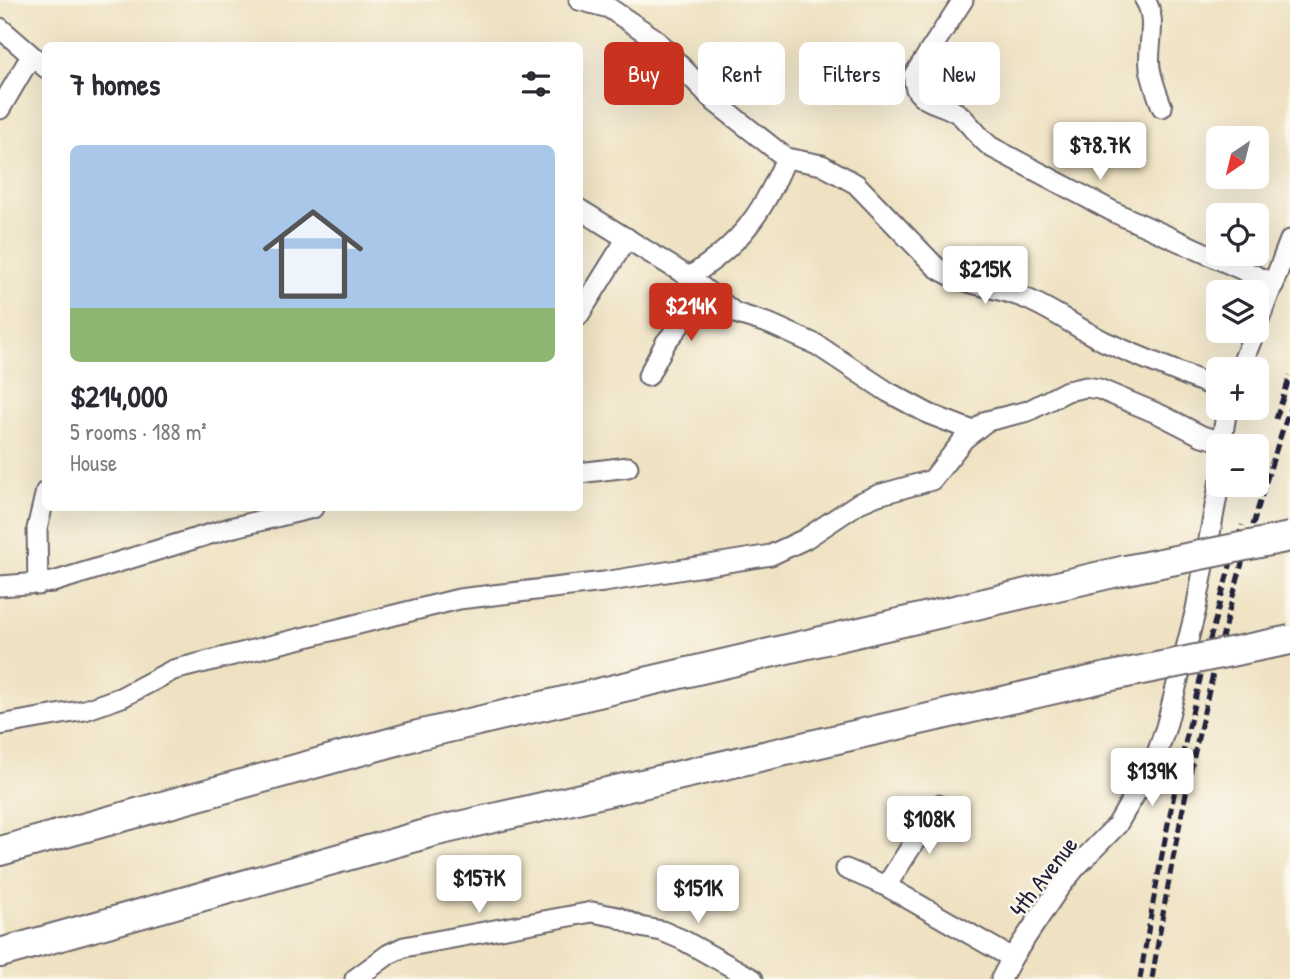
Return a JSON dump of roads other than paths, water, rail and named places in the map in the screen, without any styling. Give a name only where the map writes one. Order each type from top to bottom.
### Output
[{"type":"highway","points":[[0,851],[418,735],[1126,570],[1290,537]]},
{"type":"highway","points":[[0,953],[433,832],[1107,677],[1290,640]]},
{"type":"street","points":[[579,0],[609,8],[654,38],[715,102],[786,158],[822,166],[856,184],[936,267],[947,274],[963,282],[1006,291],[1029,300],[1108,343],[1206,383]]},
{"type":"street","points":[[1145,0],[1152,18],[1150,68],[1162,107]]},
{"type":"street","points":[[955,2],[914,75],[914,88],[923,98],[957,112],[976,135],[991,147],[1116,213],[1274,284]]},
{"type":"street","points":[[0,28],[38,62],[20,77],[0,109]]},
{"type":"street","points":[[0,73],[20,77]]},
{"type":"street","points":[[689,277],[717,259],[749,226],[775,185],[786,158]]},
{"type":"street","points":[[583,211],[689,277],[735,313],[770,324],[817,345],[888,392],[929,414],[973,431]]},
{"type":"street","points":[[583,309],[627,238]]},
{"type":"street","points":[[1269,296],[1290,240]]},
{"type":"street","points":[[648,376],[657,356],[677,326],[707,292]]},
{"type":"street","points":[[0,725],[85,710],[122,697],[173,670],[459,598],[604,582],[771,555],[805,540],[859,503],[932,480],[973,431],[987,422],[1028,411],[1067,391],[1086,387],[1105,392],[1161,415],[1206,438]]},
{"type":"street","points":[[583,473],[628,467]]},
{"type":"street","name":"4th Avenue","points":[[1001,979],[1012,958],[1076,867],[1117,825],[1154,762],[1166,727],[1196,609],[1217,497]]},
{"type":"street","points":[[38,585],[37,529],[42,508]]},
{"type":"street","points":[[0,586],[38,585],[241,524],[300,511]]},
{"type":"street","points":[[886,886],[938,805]]},
{"type":"street","points":[[846,869],[886,886],[1012,958]]},
{"type":"street","points":[[355,979],[389,954],[404,947],[592,912],[618,916],[640,927],[663,931],[753,979]]},
{"type":"railway","points":[[1276,419],[1290,376]]},
{"type":"railway","points":[[1152,979],[1178,834],[1209,691],[1246,548],[1290,408]]},
{"type":"railway","points":[[1140,979],[1184,750],[1242,525]]}]
